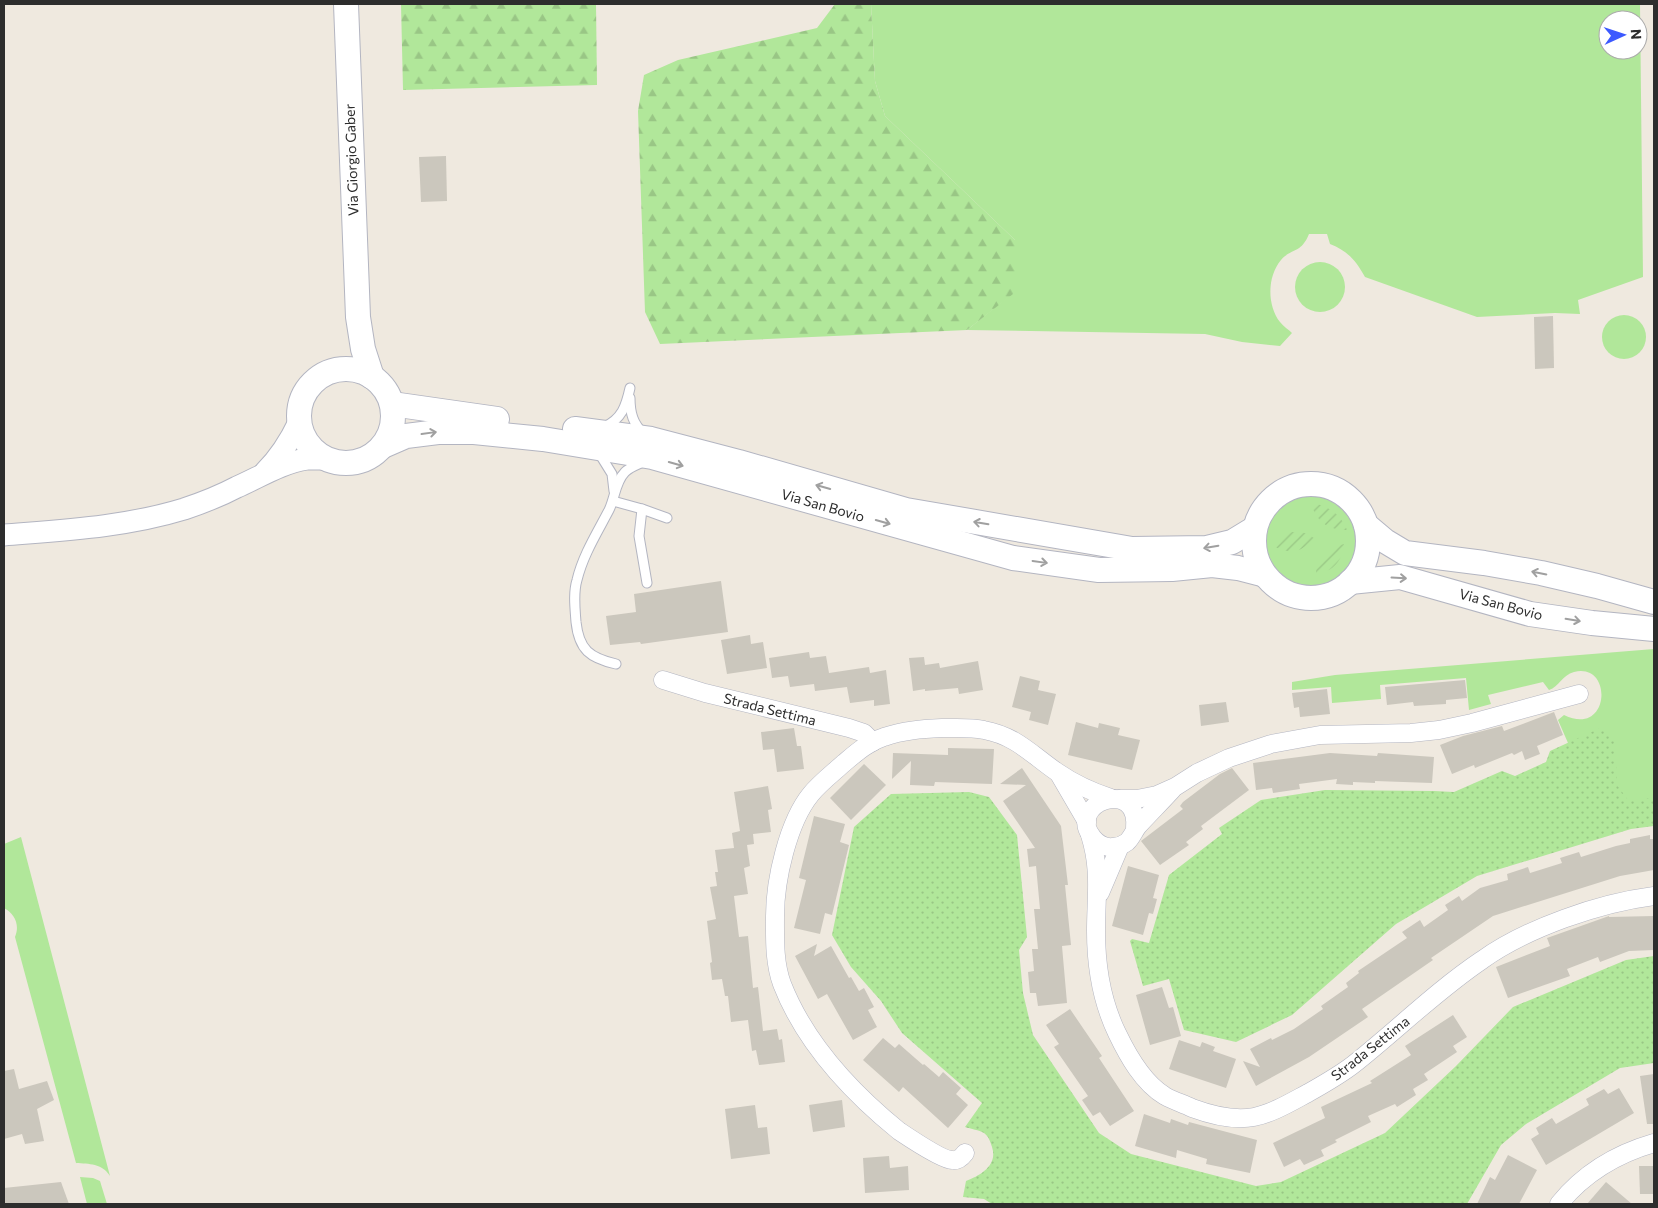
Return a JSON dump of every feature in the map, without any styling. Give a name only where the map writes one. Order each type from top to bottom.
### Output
[{"type":"main road","name":"Via Giorgio Gaber","points":[[346,4],[358,317],[366,364],[372,377]]},
{"type":"main road","name":"Via Giorgio Gaber","points":[[338,370],[349,347],[358,317]]},
{"type":"main road","points":[[326,459],[312,449],[305,439],[299,422],[300,406],[307,390],[314,382],[322,375],[338,370],[357,370],[372,377],[386,390],[392,404],[393,419],[392,430],[383,446]]},
{"type":"main road","name":"Via San Bovio","points":[[392,404],[739,462],[906,510],[1132,549],[1207,548],[1232,542],[1255,528]]},
{"type":"main road","name":"Via San Bovio","points":[[326,459],[346,464],[357,462],[367,459],[383,446],[406,436],[438,432],[474,432],[543,439],[593,439]]},
{"type":"main road","name":"Via San Bovio","points":[[652,448],[1013,558],[1099,570],[1172,569],[1212,565],[1238,568],[1265,575]]},
{"type":"main road","name":"Via San Bovio","points":[[1306,484],[1328,486],[1347,496],[1360,510],[1366,525],[1368,537],[1365,560],[1361,569],[1350,582],[1332,594],[1316,598],[1306,598],[1287,592],[1277,586],[1265,575],[1254,548],[1255,528],[1262,512],[1272,499],[1284,490],[1306,484]]},
{"type":"main road","name":"Via San Bovio","points":[[1366,525],[1385,541],[1405,553],[1484,563],[1541,573],[1654,602]]},
{"type":"main road","name":"Via San Bovio","points":[[1350,582],[1400,577],[1530,614],[1654,629]]},
{"type":"street","points":[[265,472],[278,458],[299,422]]},
{"type":"street","points":[[4,535],[95,528],[151,518],[205,501],[237,488],[265,472],[307,459],[326,459]]},
{"type":"street","name":"Strada Settima","points":[[663,680],[705,693],[849,728],[864,734],[874,742]]},
{"type":"street","name":"Strada Settima","points":[[1098,898],[1120,846],[1132,836],[1135,830],[1176,787],[1197,773],[1228,758],[1271,744],[1320,735],[1411,733],[1472,724],[1579,694]]},
{"type":"street","name":"Strada Settima","points":[[966,1153],[960,1159],[951,1161],[912,1141],[881,1116],[848,1084],[821,1051],[799,1018],[782,983],[774,949],[775,899],[783,859],[797,817],[811,794],[862,748],[883,737],[928,728],[983,730],[1005,736],[1025,746],[1057,772],[1096,793],[1115,799],[1131,808],[1134,815],[1135,830]]},
{"type":"street","name":"Strada Settima","points":[[1057,772],[1100,844],[1107,847],[1120,846]]},
{"type":"street","name":"Strada Settima","points":[[1176,787],[1136,800],[1104,800],[1092,808],[1089,828],[1096,854],[1098,898],[1096,930],[1097,967],[1105,1001],[1116,1032],[1129,1056],[1142,1074],[1165,1096],[1203,1112],[1238,1118],[1253,1117],[1290,1103],[1353,1065],[1445,987],[1483,959],[1523,936],[1602,906],[1654,896]]},
{"type":"street","points":[[1559,1204],[1570,1190],[1600,1167],[1631,1150],[1654,1144]]},
{"type":"lane","points":[[613,501],[612,474],[593,439],[618,418],[626,405],[630,388],[632,416],[652,448],[625,472],[617,485],[613,501],[589,547],[576,580],[574,606],[577,634],[586,652],[599,660],[616,664]]},
{"type":"lane","points":[[613,501],[666,518]]},
{"type":"lane","points":[[642,509],[639,536],[647,582]]},
{"type":"green space","points":[[401,4],[596,4],[597,85],[403,90]]},
{"type":"green space","points":[[835,4],[871,4],[875,81],[885,116],[1015,240],[1020,277],[1013,294],[967,330],[660,344],[645,312],[638,111],[644,75],[678,60],[817,28]]},
{"type":"green space","points":[[871,4],[1640,4],[1640,10],[1598,10],[1598,60],[1641,60],[1643,277],[1578,300],[1580,314],[1555,313],[1477,317],[1365,277],[1351,257],[1330,244],[1327,234],[1309,234],[1303,245],[1281,260],[1273,274],[1270,291],[1273,308],[1280,322],[1292,333],[1280,346],[1242,342],[1205,334],[967,330],[1013,293],[1015,240],[885,116],[875,81]]},
{"type":"green space","points":[[1320,262],[1329,264],[1340,273],[1345,287],[1343,296],[1334,307],[1320,312],[1311,310],[1300,301],[1295,287],[1297,278],[1306,267]]},
{"type":"green space","points":[[1620,315],[1628,315],[1640,321],[1646,337],[1640,353],[1628,359],[1620,359],[1608,353],[1602,341],[1602,333],[1608,321]]},
{"type":"green space","points":[[1311,492],[1330,496],[1345,507],[1356,522],[1360,541],[1356,560],[1345,575],[1330,586],[1311,590],[1292,586],[1277,575],[1266,560],[1262,541],[1266,522],[1277,507],[1292,496]]},
{"type":"green space","points":[[1311,504],[1324,506],[1334,512],[1347,530],[1340,530],[1324,524],[1316,516]]},
{"type":"green space","points":[[1292,532],[1305,533],[1314,538],[1305,547],[1295,551],[1285,551],[1273,546],[1283,536]]},
{"type":"green space","points":[[1344,544],[1336,564],[1322,573],[1316,574],[1318,563],[1324,554]]},
{"type":"green space","points":[[1654,649],[1654,802],[1614,804],[1568,743],[1558,720],[1564,715],[1579,719],[1591,717],[1598,709],[1601,698],[1601,687],[1596,678],[1587,672],[1574,672],[1563,678],[1549,690],[1543,682],[1488,695],[1491,704],[1469,710],[1466,678],[1380,685],[1381,699],[1332,703],[1331,687],[1292,690],[1292,682],[1335,675]]},
{"type":"green space","points":[[1600,728],[1615,736],[1617,785],[1628,800],[1654,798],[1654,826],[1631,829],[1477,876],[1396,924],[1292,1015],[1236,1042],[1184,1030],[1169,979],[1143,986],[1130,941],[1132,939],[1149,943],[1169,875],[1222,834],[1219,828],[1261,800],[1325,790],[1454,792],[1502,771],[1515,776],[1546,762],[1550,751]]},
{"type":"green space","points":[[969,792],[989,797],[1017,835],[1027,937],[1019,950],[1023,993],[1033,1035],[1099,1133],[1131,1154],[1256,1186],[1281,1182],[1385,1133],[1456,1066],[1513,1007],[1626,960],[1654,956],[1654,1063],[1620,1068],[1526,1124],[1501,1145],[1467,1204],[992,1204],[984,1199],[963,1197],[966,1181],[977,1176],[987,1168],[993,1159],[992,1147],[987,1136],[982,1132],[965,1127],[982,1103],[902,1033],[881,1001],[851,967],[832,935],[854,827],[891,794]]},
{"type":"green space","points":[[21,837],[110,1176],[99,1166],[76,1163],[15,937],[16,920],[4,908],[4,844]]},
{"type":"green space","points":[[80,1177],[93,1178],[100,1181],[107,1204],[87,1204]]},
{"type":"building","points":[[446,156],[447,201],[421,202],[419,157]]},
{"type":"building","points":[[1553,316],[1554,368],[1535,369],[1534,317]]},
{"type":"building","points":[[721,581],[728,632],[641,644],[640,642],[610,645],[606,616],[636,612],[634,594]]},
{"type":"building","points":[[750,635],[751,644],[763,642],[767,668],[727,674],[721,640]]},
{"type":"building","points":[[809,652],[810,658],[826,656],[829,673],[869,667],[870,673],[886,670],[890,704],[874,706],[874,700],[850,703],[847,687],[815,691],[814,684],[790,687],[788,676],[772,678],[769,658]]},
{"type":"building","points":[[924,657],[925,665],[939,663],[940,668],[978,661],[983,690],[959,694],[958,688],[913,691],[909,658]]},
{"type":"building","points":[[1020,676],[1040,681],[1038,690],[1056,694],[1048,725],[1029,720],[1031,712],[1012,707]]},
{"type":"building","points":[[1465,680],[1467,698],[1446,700],[1446,704],[1414,706],[1413,702],[1387,705],[1385,687]]},
{"type":"building","points":[[1327,689],[1330,714],[1300,717],[1299,707],[1294,708],[1292,693]]},
{"type":"building","points":[[1226,702],[1229,722],[1201,726],[1199,705]]},
{"type":"building","points":[[1554,712],[1563,735],[1537,746],[1540,754],[1525,760],[1522,751],[1514,755],[1512,753],[1475,768],[1474,765],[1452,774],[1440,745],[1463,736],[1502,726],[1504,731]]},
{"type":"building","points":[[1076,722],[1098,728],[1099,723],[1120,728],[1118,735],[1140,740],[1132,770],[1068,755]]},
{"type":"building","points":[[794,728],[797,746],[801,746],[804,769],[777,772],[774,749],[763,750],[761,732]]},
{"type":"building","points":[[948,748],[994,749],[992,784],[935,782],[934,786],[910,785],[911,761],[892,779],[893,753],[948,755]]},
{"type":"building","points":[[1330,753],[1377,756],[1378,753],[1434,757],[1432,783],[1375,781],[1375,783],[1353,782],[1353,785],[1336,784],[1337,779],[1299,784],[1300,789],[1273,793],[1272,788],[1256,790],[1253,763]]},
{"type":"building","points":[[864,764],[886,785],[851,820],[830,798]]},
{"type":"building","points":[[1022,768],[1061,826],[1068,885],[1065,885],[1071,945],[1062,946],[1067,1003],[1038,1006],[1036,993],[1030,993],[1028,972],[1034,971],[1032,949],[1038,949],[1034,909],[1040,909],[1036,866],[1029,867],[1027,849],[1035,848],[1003,801],[1026,785],[1000,784]]},
{"type":"building","points":[[1232,768],[1249,790],[1201,826],[1203,829],[1186,842],[1189,845],[1160,865],[1141,841],[1183,809],[1180,806],[1183,802],[1220,774]]},
{"type":"building","points":[[768,786],[772,809],[768,810],[771,832],[753,834],[754,844],[747,845],[750,866],[744,868],[748,894],[734,896],[739,937],[748,936],[753,988],[758,987],[763,1031],[777,1029],[779,1040],[782,1039],[785,1062],[759,1065],[756,1050],[752,1051],[748,1020],[731,1022],[728,996],[725,996],[722,979],[712,980],[710,963],[712,962],[707,921],[716,919],[710,887],[717,886],[715,872],[718,872],[715,850],[734,848],[732,833],[740,831],[734,792]]},
{"type":"building","points":[[814,816],[845,824],[840,842],[849,845],[832,915],[825,913],[820,934],[794,928],[806,880],[799,878]]},
{"type":"building","points":[[1650,835],[1650,839],[1654,839],[1654,870],[1620,876],[1493,916],[1431,958],[1433,960],[1362,1009],[1368,1017],[1309,1057],[1256,1086],[1243,1061],[1260,1067],[1250,1049],[1294,1029],[1323,1009],[1321,1006],[1348,987],[1346,983],[1359,973],[1358,971],[1407,938],[1402,932],[1420,920],[1424,927],[1448,910],[1445,905],[1459,896],[1462,901],[1480,888],[1508,880],[1507,874],[1528,867],[1530,873],[1562,863],[1560,858],[1579,852],[1581,857],[1630,843],[1630,839]]},
{"type":"building","points":[[1128,866],[1159,875],[1153,898],[1157,899],[1153,914],[1149,913],[1143,935],[1112,926]]},
{"type":"building","points":[[1609,916],[1654,916],[1654,950],[1629,951],[1600,962],[1598,957],[1567,969],[1570,976],[1508,998],[1496,967],[1550,946],[1547,938]]},
{"type":"building","points":[[817,944],[814,956],[831,946],[849,978],[851,977],[859,991],[864,988],[874,1007],[868,1010],[877,1027],[853,1040],[827,994],[818,999],[795,956]]},
{"type":"building","points":[[1162,987],[1169,1008],[1173,1007],[1181,1036],[1150,1045],[1136,995]]},
{"type":"building","points":[[1070,1009],[1102,1056],[1099,1058],[1134,1111],[1110,1126],[1100,1112],[1093,1116],[1082,1100],[1088,1096],[1054,1047],[1059,1044],[1046,1025]]},
{"type":"building","points":[[1453,1015],[1467,1037],[1453,1046],[1457,1052],[1424,1074],[1428,1080],[1413,1089],[1416,1095],[1397,1107],[1395,1104],[1368,1116],[1371,1122],[1335,1140],[1337,1142],[1321,1150],[1324,1156],[1304,1165],[1300,1159],[1284,1167],[1273,1143],[1325,1118],[1321,1107],[1372,1083],[1370,1081],[1411,1055],[1405,1046]]},
{"type":"building","points":[[883,1038],[895,1048],[899,1044],[939,1077],[943,1072],[961,1088],[956,1094],[968,1105],[948,1128],[903,1087],[899,1092],[863,1060]]},
{"type":"building","points":[[1179,1040],[1200,1047],[1202,1042],[1215,1047],[1213,1051],[1236,1059],[1226,1088],[1169,1069]]},
{"type":"building","points":[[14,1069],[19,1089],[47,1081],[54,1100],[37,1109],[44,1141],[25,1144],[22,1134],[4,1139],[4,1071]]},
{"type":"building","points":[[1654,1074],[1654,1124],[1647,1124],[1640,1076]]},
{"type":"building","points":[[1619,1088],[1634,1113],[1546,1165],[1531,1139],[1539,1134],[1536,1128],[1552,1118],[1556,1124],[1589,1105],[1586,1099],[1604,1089],[1608,1094]]},
{"type":"building","points":[[842,1100],[845,1127],[813,1132],[809,1105]]},
{"type":"building","points":[[755,1105],[758,1128],[767,1127],[770,1154],[731,1159],[725,1109]]},
{"type":"building","points":[[1144,1114],[1170,1123],[1171,1119],[1188,1125],[1189,1122],[1257,1140],[1250,1173],[1206,1164],[1207,1159],[1177,1150],[1176,1158],[1135,1146]]},
{"type":"building","points":[[1508,1155],[1537,1170],[1519,1204],[1477,1204],[1490,1177],[1495,1180]]},
{"type":"building","points":[[889,1156],[890,1168],[908,1166],[909,1190],[865,1193],[863,1158]]},
{"type":"building","points":[[1639,1166],[1654,1166],[1654,1194],[1640,1194]]},
{"type":"building","points":[[61,1182],[69,1204],[4,1204],[4,1188]]},
{"type":"building","points":[[1606,1182],[1632,1204],[1587,1204]]}]
